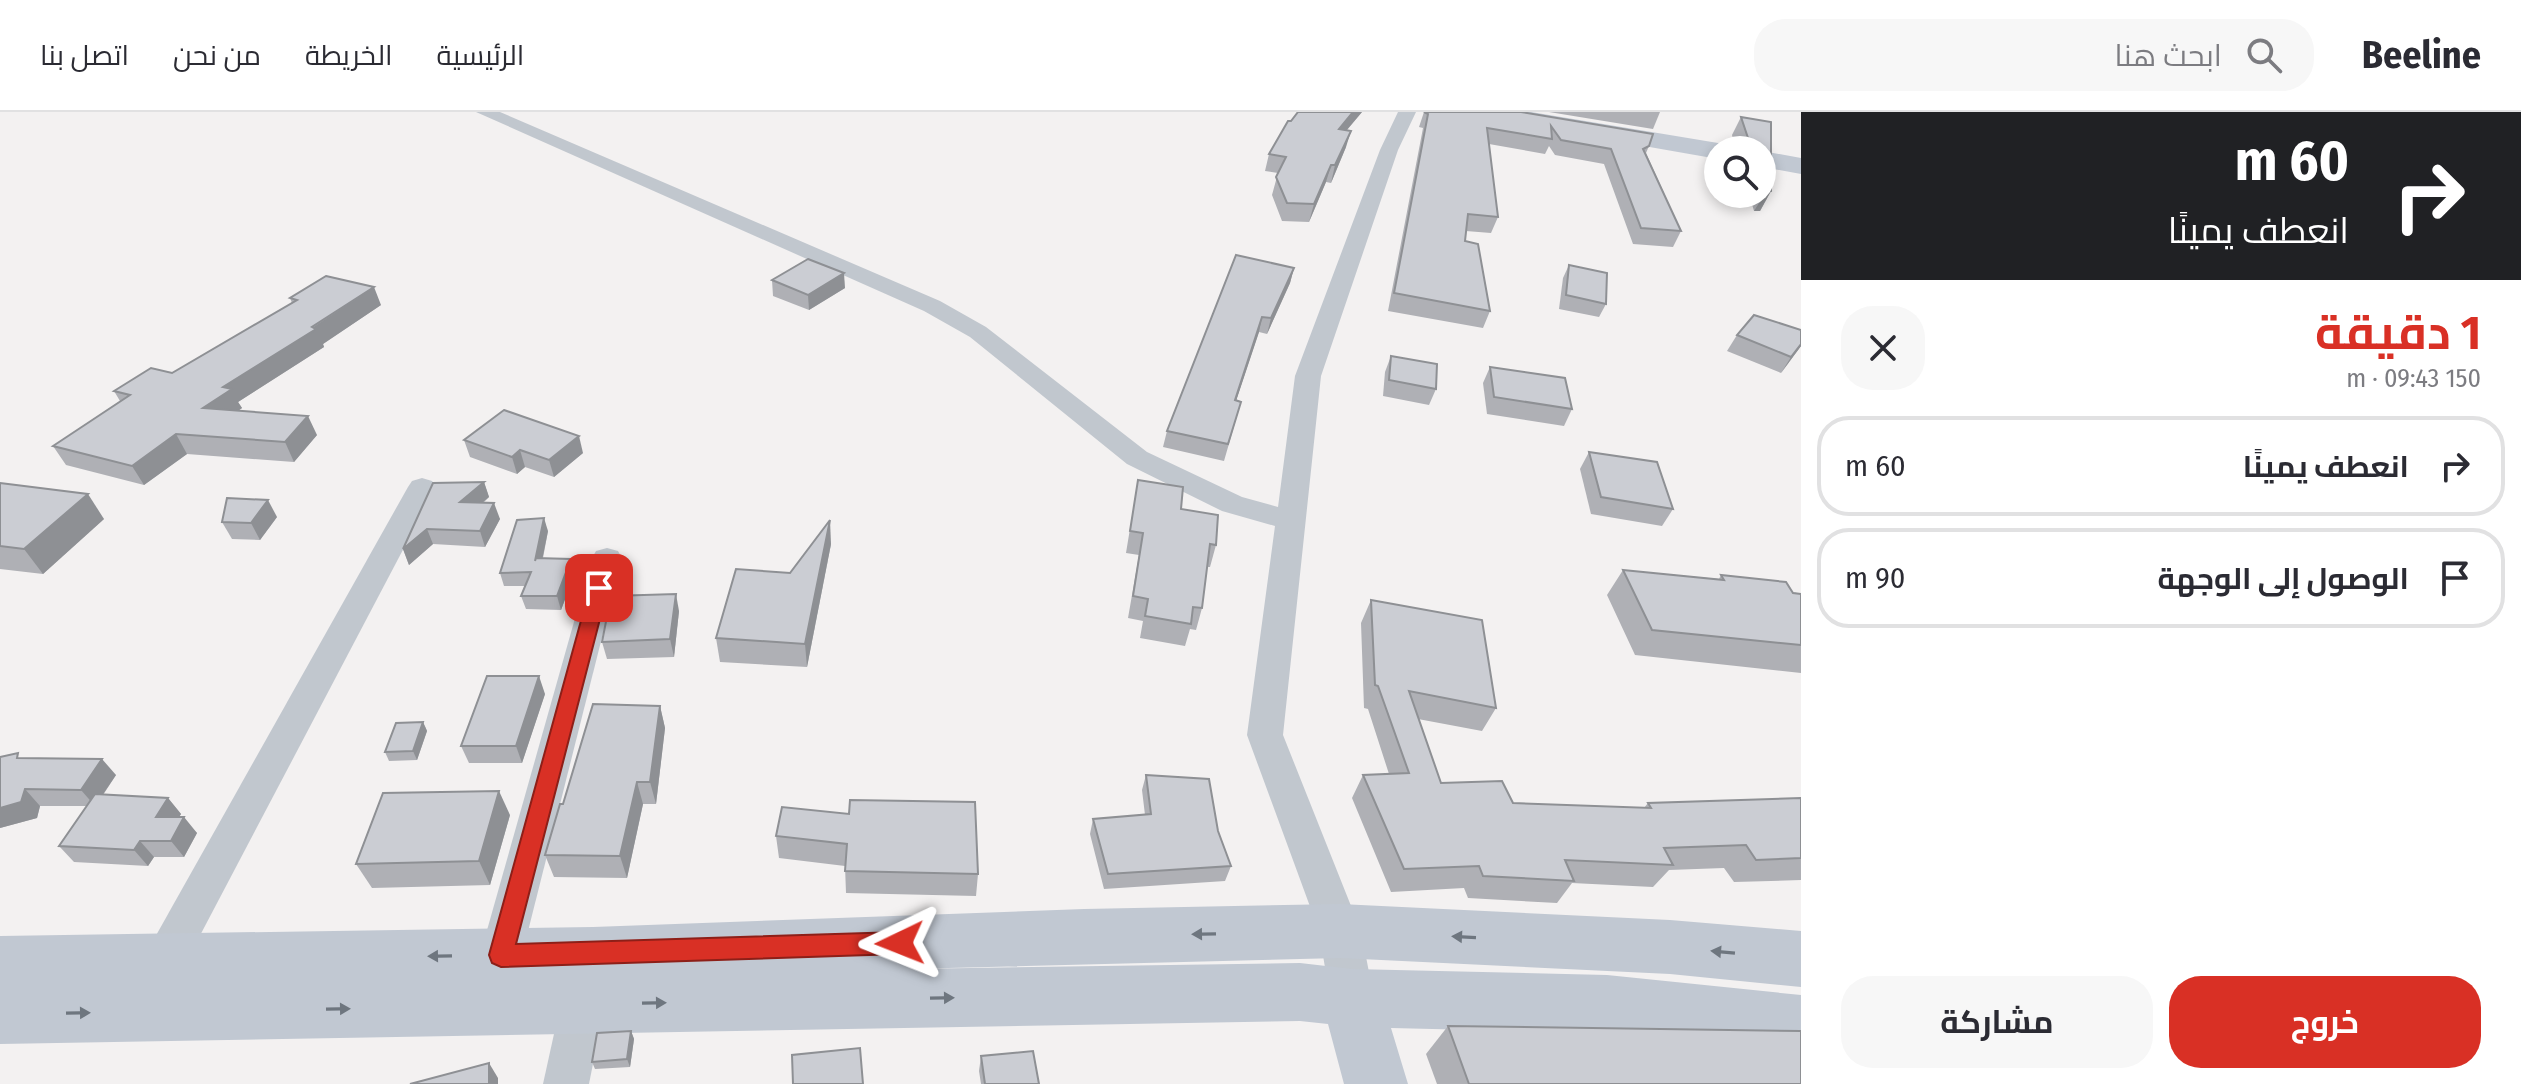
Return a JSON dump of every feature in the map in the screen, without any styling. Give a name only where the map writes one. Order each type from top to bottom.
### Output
[{"type":"main road","points":[[1489,112],[1704,149]]},
{"type":"main road","points":[[1776,162],[1801,166]]},
{"type":"main road","points":[[0,1014],[150,987],[501,955],[588,979],[1084,936],[1340,931],[1670,947],[1801,959]]},
{"type":"main road","points":[[0,964],[150,987],[588,979],[1300,992],[1352,998],[1607,1004],[1801,1025]]},
{"type":"main road","points":[[1352,998],[1376,1084]]},
{"type":"street","points":[[485,112],[932,306],[978,332],[1137,458],[1232,504],[1289,520]]},
{"type":"street","points":[[1352,998],[1340,931],[1265,735],[1308,376],[1389,150],[1407,112]]},
{"type":"street","points":[[150,987],[422,487]]},
{"type":"street","points":[[501,955],[607,558]]},
{"type":"street","points":[[566,1084],[588,979]]},
{"type":"building","points":[[1298,112],[1353,112],[1339,129],[1351,131],[1335,165],[1331,165],[1314,204],[1287,203],[1276,177],[1286,157],[1269,154],[1288,121]]},
{"type":"building","points":[[1424,112],[1521,112],[1653,134],[1649,146],[1643,149],[1681,231],[1641,228],[1611,149],[1561,140],[1551,126],[1552,139],[1487,128],[1498,217],[1468,214],[1465,241],[1478,244],[1490,311],[1394,293],[1428,114]]},
{"type":"building","points":[[1741,117],[1771,122],[1771,136],[1747,136]]},
{"type":"building","points":[[1236,255],[1294,268],[1271,318],[1262,317],[1235,400],[1241,402],[1228,444],[1167,431]]},
{"type":"building","points":[[808,259],[844,273],[808,295],[772,280]]},
{"type":"building","points":[[1569,265],[1607,273],[1606,304],[1566,295]]},
{"type":"building","points":[[326,276],[374,287],[312,327],[316,329],[223,387],[232,389],[203,408],[308,416],[285,442],[176,434],[132,466],[53,446],[130,395],[114,391],[151,368],[172,373],[297,300],[290,298]]},
{"type":"building","points":[[1754,315],[1801,330],[1801,344],[1791,357],[1737,335]]},
{"type":"building","points":[[1391,356],[1437,364],[1436,389],[1389,380]]},
{"type":"building","points":[[1490,367],[1565,378],[1572,409],[1494,397]]},
{"type":"building","points":[[504,410],[579,436],[549,460],[520,450],[512,457],[464,440]]},
{"type":"building","points":[[1589,452],[1657,462],[1673,509],[1601,497]]},
{"type":"building","points":[[1138,480],[1183,487],[1181,509],[1218,515],[1216,545],[1210,544],[1202,608],[1193,607],[1191,624],[1145,616],[1148,599],[1133,596],[1143,533],[1130,531]]},
{"type":"building","points":[[484,482],[460,502],[494,503],[480,531],[427,529],[403,549],[433,483]]},
{"type":"building","points":[[0,483],[88,494],[24,549],[0,546]]},
{"type":"building","points":[[227,498],[268,500],[251,523],[222,522]]},
{"type":"building","points":[[544,518],[535,561],[536,558],[571,559],[557,596],[521,596],[531,572],[500,573],[517,520]]},
{"type":"building","points":[[830,520],[805,644],[716,638],[736,569],[790,573]]},
{"type":"building","points":[[1623,570],[1724,580],[1721,575],[1786,582],[1793,593],[1801,594],[1801,645],[1652,630]]},
{"type":"building","points":[[676,594],[670,639],[602,642],[611,596]]},
{"type":"building","points":[[1371,600],[1482,620],[1496,708],[1409,691],[1441,783],[1502,781],[1513,803],[1651,808],[1648,803],[1801,798],[1801,858],[1756,860],[1746,845],[1664,848],[1673,865],[1565,860],[1574,881],[1483,876],[1479,866],[1404,869],[1363,775],[1409,773],[1378,686],[1375,685]]},
{"type":"building","points":[[487,676],[539,676],[516,746],[461,746]]},
{"type":"building","points":[[593,704],[660,706],[650,782],[637,782],[620,856],[545,855],[560,804],[563,804]]},
{"type":"building","points":[[423,722],[413,751],[385,752],[396,723]]},
{"type":"building","points":[[18,753],[17,758],[102,759],[81,790],[25,789],[21,802],[0,808],[0,757]]},
{"type":"building","points":[[1146,775],[1209,779],[1218,831],[1231,866],[1108,874],[1093,819],[1151,814]]},
{"type":"building","points":[[499,791],[479,861],[356,864],[383,793]]},
{"type":"building","points":[[95,794],[168,798],[156,817],[184,817],[171,841],[140,841],[134,850],[59,846]]},
{"type":"building","points":[[850,800],[975,802],[978,874],[845,871],[847,844],[776,836],[782,807],[849,814]]},
{"type":"building","points":[[1448,1026],[1801,1031],[1801,1084],[1469,1084]]},
{"type":"building","points":[[631,1031],[627,1059],[592,1062],[597,1033]]},
{"type":"building","points":[[860,1048],[863,1084],[793,1084],[792,1055]]},
{"type":"building","points":[[1033,1051],[1039,1084],[985,1084],[981,1056]]},
{"type":"building","points":[[489,1063],[489,1084],[410,1084]]},
{"type":"route","points":[[599,588],[501,955],[900,943]]}]
